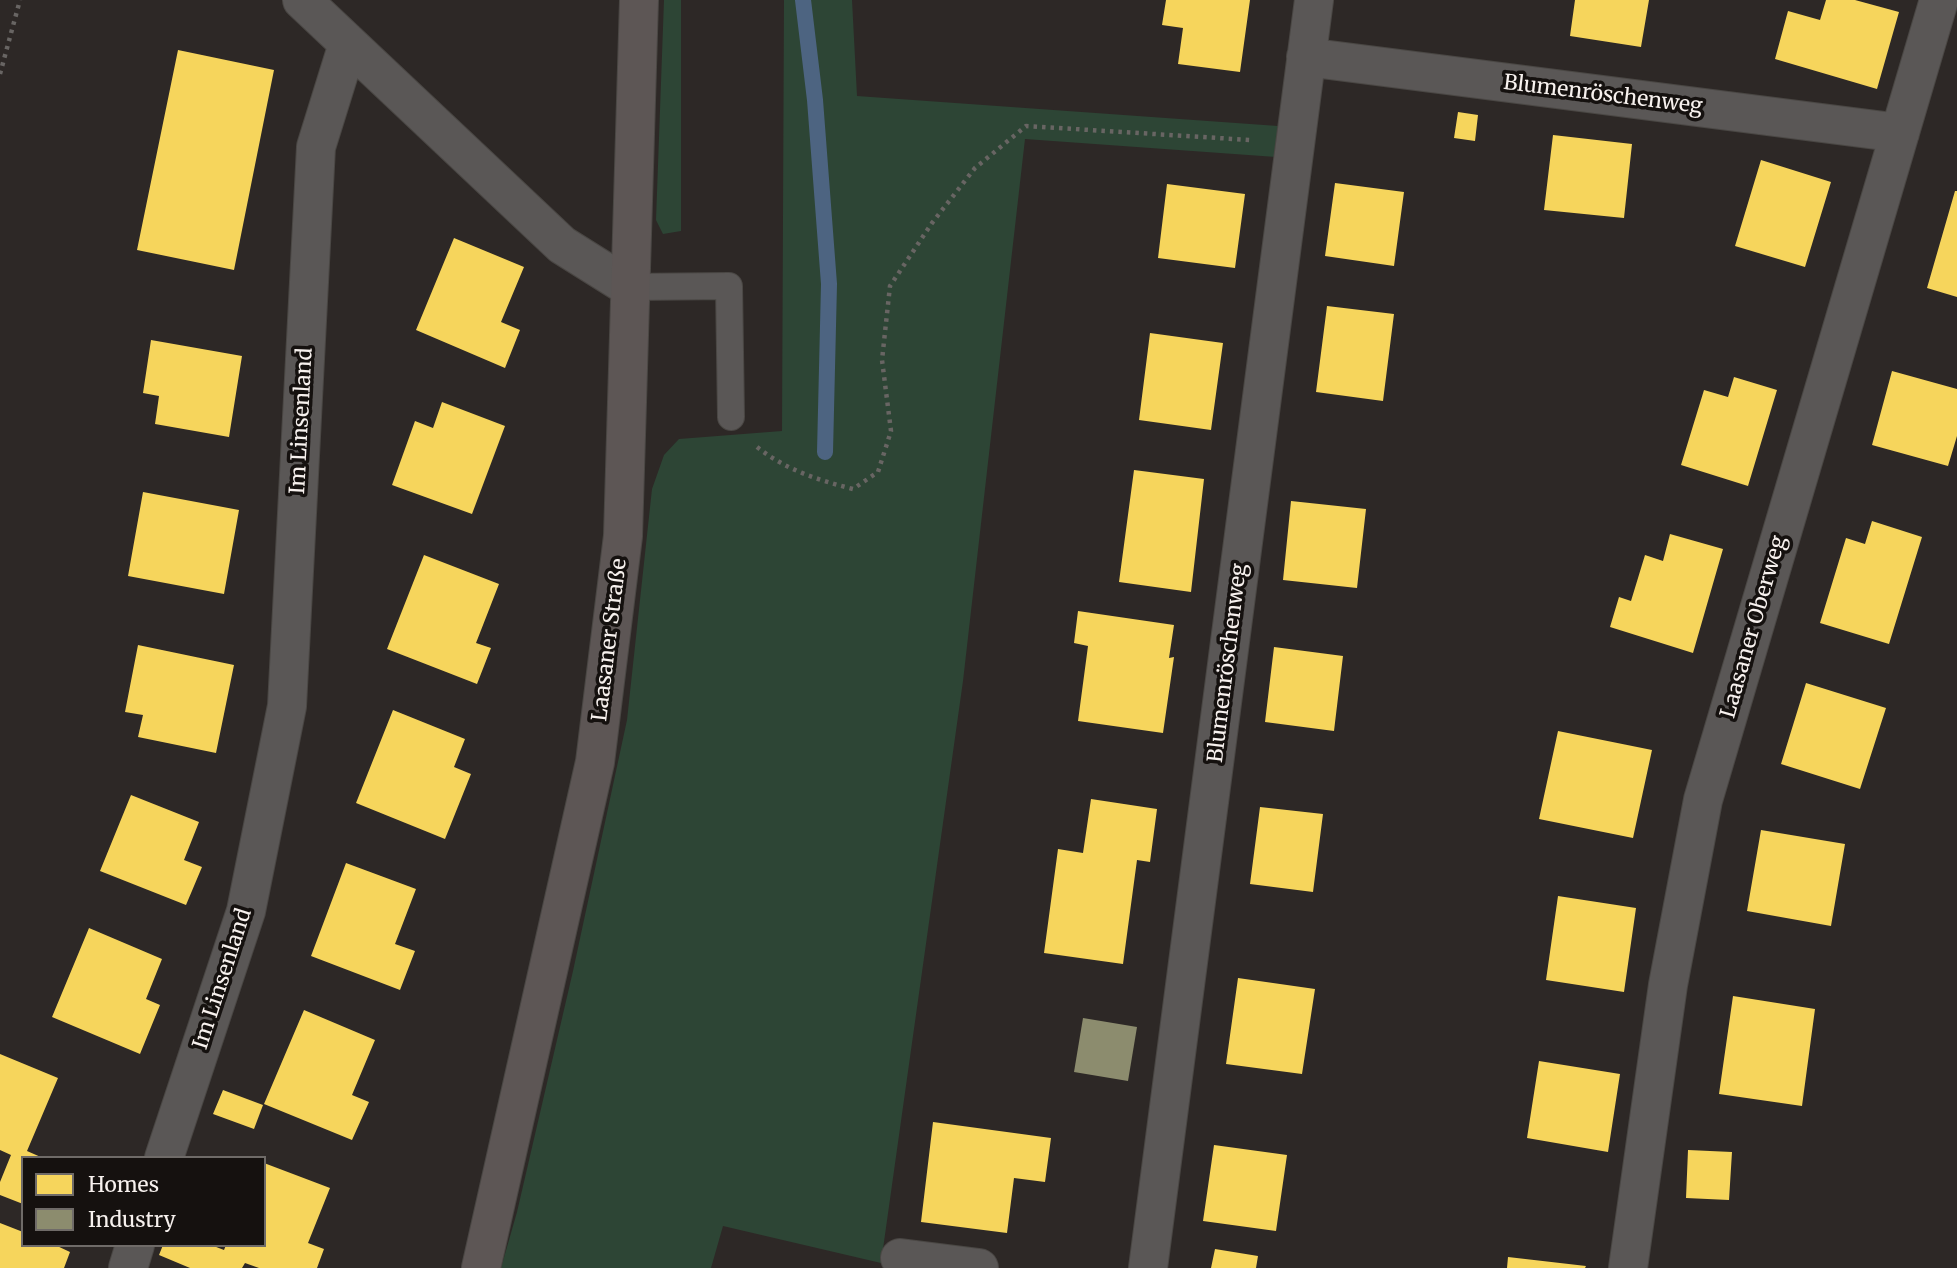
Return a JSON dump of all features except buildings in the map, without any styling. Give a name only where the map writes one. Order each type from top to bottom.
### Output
[{"type":"street","points":[[302,0],[562,245],[629,288]]},
{"type":"street","name":"Laasaner Straße","points":[[481,1268],[595,762],[623,536],[639,0]]},
{"type":"street","name":"Blumenröschenweg","points":[[1148,1268],[1314,0]]},
{"type":"street","name":"Laasaner Oberweg","points":[[1628,1268],[1668,985],[1703,800],[1939,0]]},
{"type":"street","name":"Im Linsenland","points":[[165,1156],[246,911],[287,706],[316,147],[348,44]]},
{"type":"street","name":"Blumenröschenweg","points":[[1306,57],[1899,133]]},
{"type":"street","points":[[128,1268],[134,1247]]},
{"type":"street","points":[[900,1258],[979,1268]]},
{"type":"lane","points":[[629,288],[729,286],[731,417]]},
{"type":"path","points":[[0,74],[20,0]]},
{"type":"path","points":[[731,417],[757,447],[773,459],[810,478],[853,488],[878,472],[891,431],[882,360],[890,286],[932,223],[975,168],[1026,126],[1296,143]]},
{"type":"green space","points":[[664,0],[681,0],[681,231],[663,234],[656,220]]},
{"type":"green space","points":[[784,0],[852,0],[857,96],[1278,126],[1276,157],[1025,139],[963,681],[881,1263],[723,1226],[711,1268],[501,1268],[517,1212],[573,971],[627,720],[652,489],[664,455],[679,439],[782,431]]},
{"type":"waterway","points":[[803,0],[815,100],[829,284],[825,452]]}]
